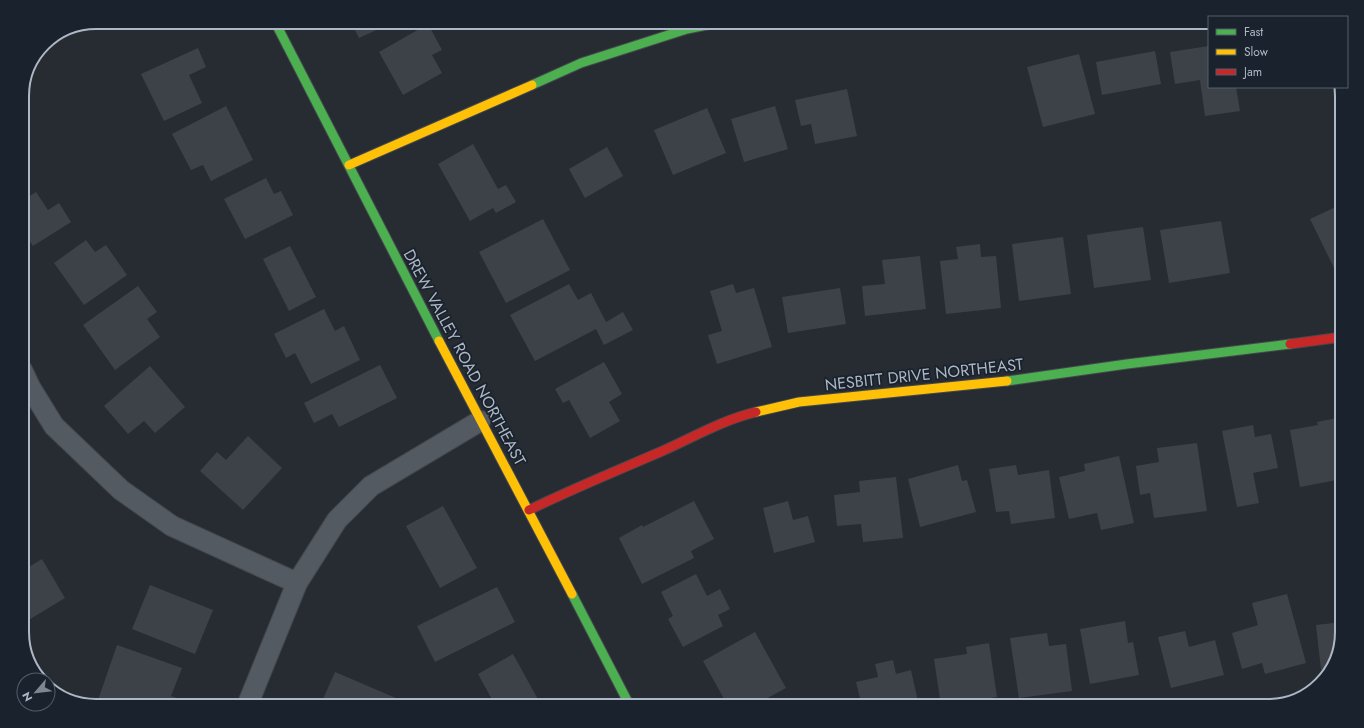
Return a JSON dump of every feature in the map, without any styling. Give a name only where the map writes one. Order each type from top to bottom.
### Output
[{"type":"street","name":"DREW VALLEY ROAD NORTHEAST","points":[[279,29],[480,421],[529,510],[626,699]]},
{"type":"street","points":[[349,165],[581,63],[687,29]]},
{"type":"street","name":"NESBITT DRIVE NORTHEAST","points":[[529,510],[561,494],[660,452],[739,416],[799,402],[1001,382],[1127,364],[1335,338]]},
{"type":"street","points":[[29,385],[54,426],[121,490],[172,526],[297,583]]},
{"type":"street","points":[[250,699],[297,583],[337,520],[371,486],[480,421]]},
{"type":"building","points":[[354,29],[379,29],[359,38]]},
{"type":"building","points":[[419,29],[431,29],[442,50],[432,55],[442,73],[403,95],[379,52]]},
{"type":"building","points":[[1208,46],[1208,88],[1236,88],[1240,111],[1205,116],[1200,80],[1175,84],[1170,52]]},
{"type":"building","points":[[198,48],[206,67],[189,75],[202,103],[164,121],[141,74]]},
{"type":"building","points":[[1155,51],[1161,84],[1102,95],[1096,62]]},
{"type":"building","points":[[1079,54],[1095,114],[1043,127],[1027,67]]},
{"type":"building","points":[[847,89],[857,136],[815,144],[811,124],[801,126],[795,100]]},
{"type":"building","points":[[226,106],[253,160],[211,181],[203,165],[191,170],[172,134]]},
{"type":"building","points":[[775,106],[788,149],[744,162],[731,119]]},
{"type":"building","points":[[707,108],[726,153],[673,175],[654,130]]},
{"type":"building","points":[[473,144],[498,189],[506,185],[516,202],[496,213],[493,208],[470,221],[438,164]]},
{"type":"building","points":[[607,147],[623,176],[585,198],[569,169]]},
{"type":"building","points":[[266,178],[274,194],[281,191],[293,215],[245,239],[224,199]]},
{"type":"building","points":[[36,192],[48,210],[59,203],[71,222],[33,246],[29,240],[29,196]]},
{"type":"building","points":[[1335,207],[1335,268],[1334,268],[1310,219]]},
{"type":"building","points":[[543,219],[570,270],[506,303],[479,252]]},
{"type":"building","points":[[1221,221],[1230,273],[1169,283],[1160,230]]},
{"type":"building","points":[[1143,227],[1151,280],[1094,288],[1087,235]]},
{"type":"building","points":[[1063,237],[1071,294],[1019,301],[1012,244]]},
{"type":"building","points":[[86,240],[95,252],[106,245],[127,275],[84,305],[54,263]]},
{"type":"building","points":[[980,244],[981,257],[996,256],[1001,308],[946,314],[940,261],[958,259],[956,247]]},
{"type":"building","points":[[290,246],[316,297],[289,311],[263,259]]},
{"type":"building","points":[[920,256],[926,309],[865,316],[862,286],[885,284],[882,260]]},
{"type":"building","points":[[569,284],[578,300],[591,293],[606,322],[623,312],[633,330],[604,345],[596,329],[535,361],[510,315]]},
{"type":"building","points":[[733,284],[736,293],[754,288],[772,347],[717,364],[708,335],[722,331],[710,291]]},
{"type":"building","points":[[138,286],[157,312],[147,319],[160,337],[115,370],[83,325]]},
{"type":"building","points":[[840,288],[846,324],[788,333],[782,297]]},
{"type":"building","points":[[324,309],[335,331],[344,326],[360,360],[311,384],[295,353],[286,358],[274,334]]},
{"type":"building","points":[[604,362],[622,394],[609,402],[620,421],[590,438],[569,400],[563,403],[555,389]]},
{"type":"building","points":[[380,365],[397,398],[339,427],[332,414],[314,423],[304,403]]},
{"type":"building","points":[[150,366],[185,407],[155,433],[144,421],[128,434],[104,406]]},
{"type":"building","points":[[1335,418],[1335,480],[1300,487],[1290,430],[1318,425],[1317,422]]},
{"type":"building","points":[[1253,425],[1255,437],[1271,434],[1278,468],[1253,473],[1259,503],[1237,507],[1222,431]]},
{"type":"building","points":[[248,436],[282,468],[243,510],[200,471],[217,452],[226,460]]},
{"type":"building","points":[[1197,443],[1207,511],[1154,518],[1150,493],[1140,495],[1136,466],[1159,462],[1157,448]]},
{"type":"building","points":[[1119,456],[1134,523],[1101,530],[1097,513],[1069,519],[1059,477],[1085,471],[1084,464]]},
{"type":"building","points":[[958,465],[962,481],[967,480],[976,512],[920,527],[908,479]]},
{"type":"building","points":[[1016,465],[1018,475],[1049,470],[1055,518],[1011,524],[1009,511],[996,512],[989,469]]},
{"type":"building","points":[[896,477],[903,538],[863,542],[861,524],[837,526],[834,495],[860,492],[859,481]]},
{"type":"building","points":[[694,501],[714,539],[691,551],[694,558],[642,584],[619,538],[642,525],[643,527]]},
{"type":"building","points":[[788,501],[793,520],[808,516],[815,542],[774,553],[763,508]]},
{"type":"building","points":[[443,506],[477,568],[440,588],[406,526]]},
{"type":"building","points":[[42,559],[65,598],[29,620],[29,567]]},
{"type":"building","points":[[696,574],[707,596],[720,589],[730,609],[718,615],[723,626],[683,647],[668,619],[673,616],[661,592]]},
{"type":"building","points":[[150,585],[213,610],[195,654],[132,629]]},
{"type":"building","points":[[497,587],[515,622],[435,662],[417,626]]},
{"type":"building","points":[[1287,594],[1306,663],[1265,674],[1262,663],[1242,669],[1232,633],[1258,625],[1252,603]]},
{"type":"building","points":[[1125,621],[1128,643],[1133,642],[1139,675],[1090,684],[1080,629]]},
{"type":"building","points":[[1335,623],[1334,645],[1328,662],[1323,670],[1321,670],[1316,625]]},
{"type":"building","points":[[1185,631],[1189,647],[1215,640],[1224,675],[1171,688],[1158,637]]},
{"type":"building","points":[[755,632],[786,688],[766,699],[724,699],[703,661]]},
{"type":"building","points":[[1047,633],[1049,646],[1066,644],[1072,691],[1019,698],[1010,638]]},
{"type":"building","points":[[989,643],[997,697],[985,699],[940,699],[934,659],[967,654],[966,647]]},
{"type":"building","points":[[117,645],[182,668],[171,696],[180,699],[98,699]]},
{"type":"building","points":[[513,654],[538,699],[492,699],[478,674]]},
{"type":"building","points":[[893,660],[896,674],[911,670],[917,699],[860,699],[856,682],[878,677],[875,664]]},
{"type":"building","points":[[335,672],[396,698],[396,699],[323,699]]},
{"type":"traffic: fast","points":[[279,29],[439,341]]},
{"type":"traffic: fast","points":[[532,85],[581,63],[687,29]]},
{"type":"traffic: fast","points":[[1007,381],[1127,364],[1290,344]]},
{"type":"traffic: fast","points":[[572,594],[626,699]]},
{"type":"traffic: slow","points":[[349,165],[532,85]]},
{"type":"traffic: slow","points":[[439,341],[572,594]]},
{"type":"traffic: slow","points":[[756,412],[799,402],[1007,381]]},
{"type":"traffic: jam","points":[[1290,344],[1335,338]]},
{"type":"traffic: jam","points":[[529,510],[719,424],[756,412]]}]
